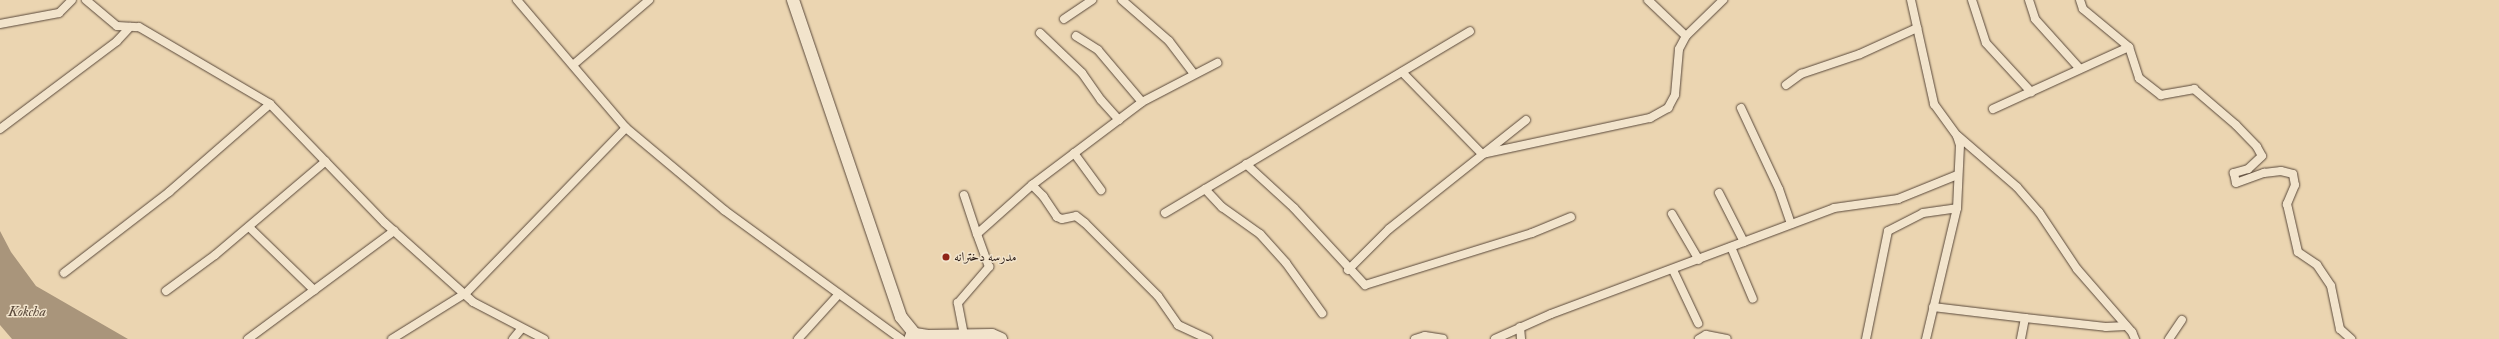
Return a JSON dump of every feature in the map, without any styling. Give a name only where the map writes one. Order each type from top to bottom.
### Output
[{"type":"street","points":[[0,24],[59,13],[72,0]]},
{"type":"street","points":[[86,0],[117,26],[139,27],[270,104],[394,230],[466,293],[473,302],[521,329],[544,339]]},
{"type":"street","points":[[517,0],[626,128],[724,210],[901,339]]},
{"type":"street","points":[[573,65],[649,0]]},
{"type":"street","points":[[793,0],[895,303],[910,334],[928,336],[992,335],[1001,339]]},
{"type":"street","points":[[1064,19],[1092,0]]},
{"type":"street","points":[[1122,0],[1169,40],[1194,74]]},
{"type":"street","points":[[1648,0],[1686,36]]},
{"type":"street","points":[[1482,154],[1650,118],[1668,108],[1675,95],[1679,49],[1686,36],[1723,0]]},
{"type":"street","points":[[1911,0],[1934,104],[1957,136],[2017,187],[2040,212],[2077,269],[2126,326],[2135,339]]},
{"type":"street","points":[[1972,0],[1986,43],[2031,92]]},
{"type":"street","points":[[2029,0],[2035,19],[2080,69]]},
{"type":"street","points":[[2080,0],[2083,9],[2129,47],[2139,78],[2162,95],[2194,89],[2236,125],[2257,147],[2262,156],[2248,169],[2234,173],[2236,183],[2264,173],[2281,171],[2293,174],[2295,184],[2287,204],[2298,252],[2317,265],[2331,286],[2340,329],[2351,339]]},
{"type":"street","points":[[0,129],[117,41],[130,27]]},
{"type":"street","points":[[1786,85],[1801,74],[1860,54],[1917,28]]},
{"type":"street","points":[[1165,212],[1470,31]]},
{"type":"street","points":[[1040,33],[1082,73],[1100,100],[1119,120]]},
{"type":"street","points":[[1076,36],[1098,50],[1142,102]]},
{"type":"street","points":[[1993,109],[2129,47]]},
{"type":"street","points":[[977,234],[1032,185],[1142,102],[1217,63]]},
{"type":"street","points":[[1402,72],[1482,154]]},
{"type":"street","points":[[64,273],[169,192],[270,104]]},
{"type":"street","points":[[1741,108],[1779,189],[1791,224]]},
{"type":"street","points":[[1348,270],[1388,229],[1526,120]]},
{"type":"street","points":[[392,339],[466,293],[626,128]]},
{"type":"street","points":[[1926,339],[1957,208],[1957,175],[1960,145],[1957,136]]},
{"type":"street","points":[[1074,153],[1101,190]]},
{"type":"street","points":[[166,291],[249,227],[326,161]]},
{"type":"street","points":[[1246,164],[1294,208],[1361,283],[1370,285],[1532,233],[1571,216]]},
{"type":"street","points":[[1496,339],[1520,327],[1834,208],[1898,198],[1957,175]]},
{"type":"street","points":[[1032,185],[1043,196],[1056,217],[1062,220],[1076,216],[1085,223],[1158,296],[1178,324],[1208,339]]},
{"type":"street","points":[[1205,189],[1222,207],[1260,234],[1286,264],[1322,313]]},
{"type":"street","points":[[1719,193],[1744,242]]},
{"type":"street","points":[[964,195],[989,267],[958,303],[964,335]]},
{"type":"street","points":[[1866,339],[1888,231],[1923,213],[1957,208]]},
{"type":"street","points":[[1672,214],[1699,260]]},
{"type":"street","points":[[249,227],[314,290]]},
{"type":"street","points":[[248,339],[394,230]]},
{"type":"street","points":[[1731,247],[1753,299]]},
{"type":"street","points":[[1673,270],[1698,323]]},
{"type":"street","points":[[798,339],[839,294]]},
{"type":"street","points":[[1933,307],[2106,327],[2126,326]]},
{"type":"street","points":[[2021,339],[2025,318]]},
{"type":"street","points":[[2169,339],[2182,320]]},
{"type":"street","points":[[1520,327],[1521,339]]},
{"type":"street","points":[[513,339],[521,329]]},
{"type":"street","points":[[1699,339],[1706,335],[1728,339]]},
{"type":"street","points":[[1415,339],[1425,336],[1443,339]]},
{"type":"water","name":"Kokcha","points":[[0,231],[11,252],[36,286],[128,339],[12,339],[0,325]]},
{"type":"place","name":"مدرسه دخترانه","points":[[946,257]]}]
